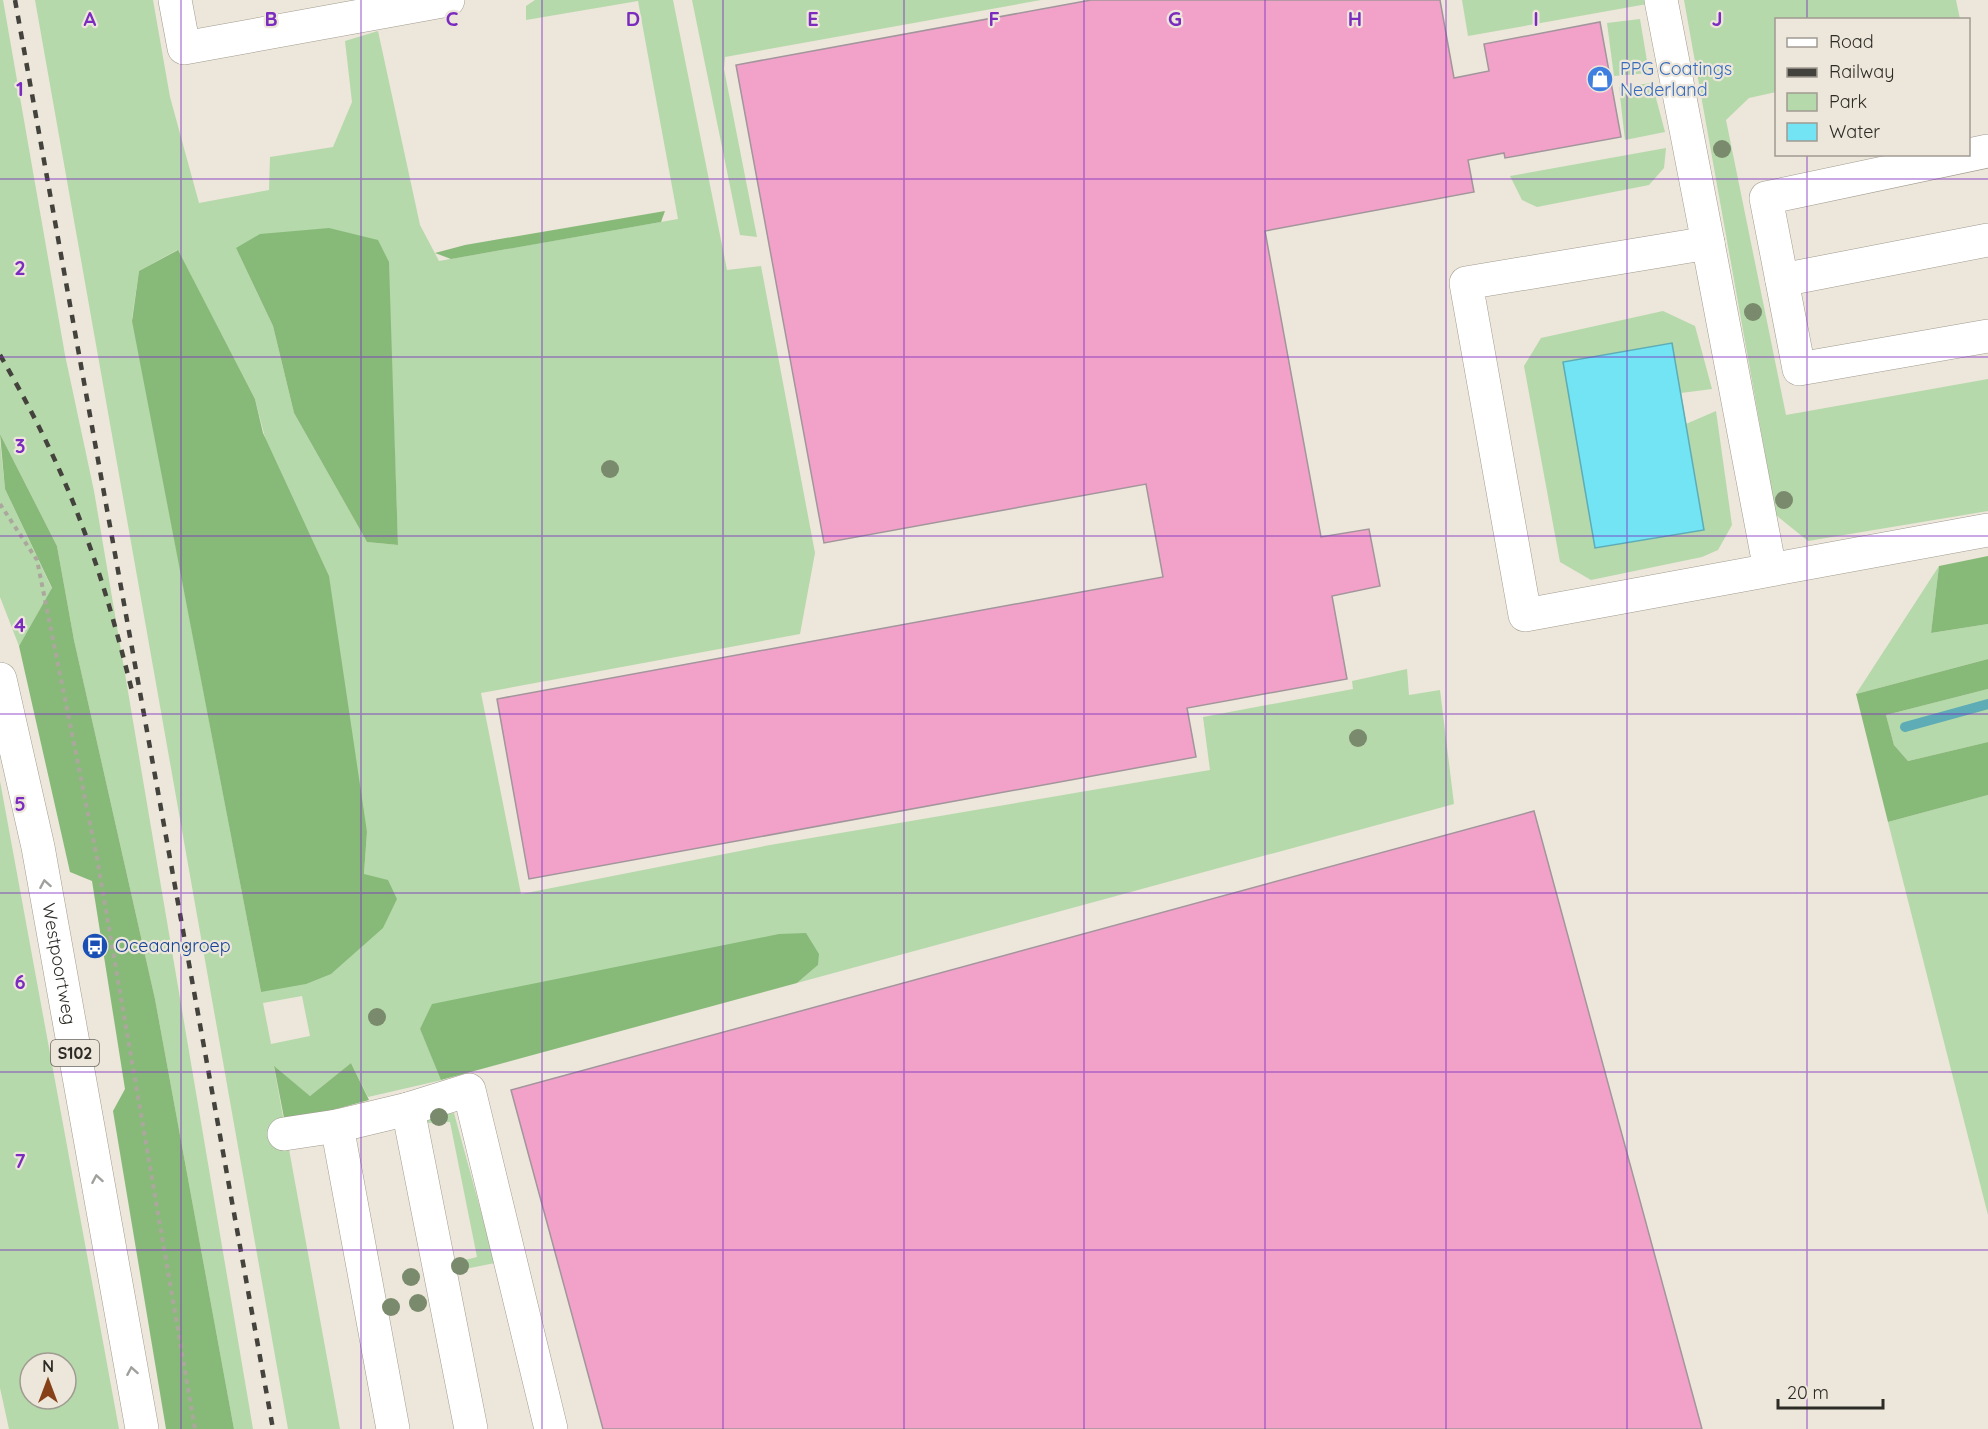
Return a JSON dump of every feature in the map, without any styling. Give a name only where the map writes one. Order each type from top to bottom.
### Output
[{"type":"main road","points":[[175,0],[184,48],[448,0]]},
{"type":"main road","points":[[1661,0],[1770,570]]},
{"type":"main road","points":[[1970,155],[1988,151]]},
{"type":"main road","points":[[1964,156],[1766,198],[1799,369],[1988,336]]},
{"type":"main road","points":[[1782,280],[1988,240]]},
{"type":"main road","points":[[1708,243],[1466,283],[1525,615],[1988,530]]},
{"type":"main road","name":"Westpoortweg","points":[[0,679],[38,847],[142,1429]]},
{"type":"main road","points":[[284,1134],[337,1126],[408,1109],[469,1090],[551,1429]]},
{"type":"main road","points":[[408,1109],[471,1429]]},
{"type":"main road","points":[[337,1126],[393,1429]]},
{"type":"path","points":[[0,504],[37,560],[97,858],[195,1429]]},
{"type":"green space","points":[[0,0],[3,0],[65,355],[94,491],[253,1429],[234,1429],[155,999],[74,640],[57,546],[0,434]]},
{"type":"green space","points":[[35,0],[153,0],[170,97],[199,203],[269,190],[270,157],[333,147],[352,102],[345,41],[378,31],[420,225],[439,261],[678,219],[638,1],[526,20],[526,6],[535,0],[673,0],[727,270],[761,266],[815,553],[800,634],[481,693],[521,894],[770,845],[1210,770],[1203,717],[1353,689],[1352,681],[1407,669],[1409,695],[1440,690],[1454,804],[797,983],[818,965],[420,1029],[442,1080],[368,1097],[351,1063],[310,1096],[274,1067],[340,1429],[288,1429]],"holes":[[[236,248],[388,260],[398,545],[367,542],[294,413],[273,326]],[[177,250],[255,399],[367,832],[364,875],[261,992],[132,318],[139,271]],[[302,996],[310,1036],[271,1044],[263,1003]]]},
{"type":"green space","points":[[692,0],[1041,0],[725,57],[724,69],[757,237],[740,235]]},
{"type":"green space","points":[[1462,0],[1646,0],[1647,4],[1468,36]]},
{"type":"green space","points":[[1684,0],[1956,0],[1960,18],[1775,18],[1775,92],[1749,98],[1726,120],[1786,415],[1988,379],[1988,511],[1808,541],[1776,515]]},
{"type":"green space","points":[[1640,19],[1649,73],[1614,76],[1607,23]]},
{"type":"green space","points":[[1652,83],[1665,132],[1625,140],[1619,87]]},
{"type":"green space","points":[[1666,148],[1664,168],[1649,185],[1537,207],[1522,200],[1510,176]]},
{"type":"green space","points":[[665,211],[661,222],[451,259],[435,253],[465,245]]},
{"type":"green space","points":[[329,228],[378,240],[389,262],[398,545],[367,542],[294,413],[273,326],[236,248],[260,234]]},
{"type":"green space","points":[[178,250],[255,399],[263,433],[329,576],[367,832],[364,874],[388,880],[397,899],[383,928],[331,974],[306,984],[261,992],[132,321],[139,271]]},
{"type":"green space","points":[[1663,311],[1695,326],[1712,389],[1681,393],[1686,424],[1716,411],[1732,525],[1718,550],[1702,557],[1591,580],[1560,562],[1524,366],[1541,338]]},
{"type":"green space","points":[[0,434],[57,546],[74,640],[155,999],[234,1429],[166,1429],[113,1111],[125,1089],[92,881],[70,872],[19,646],[52,588],[5,489]]},
{"type":"green space","points":[[0,441],[5,489],[52,589],[19,646],[0,597]]},
{"type":"green space","points":[[1988,556],[1988,624],[1931,633],[1939,566]]},
{"type":"green space","points":[[1939,566],[1931,633],[1988,624],[1988,659],[1856,694]]},
{"type":"green space","points":[[1988,659],[1988,689],[1886,715],[1894,745],[1908,761],[1988,742],[1988,795],[1888,822],[1856,694]]},
{"type":"green space","points":[[1988,689],[1988,742],[1908,761],[1894,745],[1886,715]]},
{"type":"green space","points":[[0,781],[119,1429],[9,1429],[0,1388]]},
{"type":"green space","points":[[1988,795],[1988,1215],[1888,822]]},
{"type":"green space","points":[[806,933],[819,954],[818,965],[797,983],[441,1080],[420,1029],[432,1004],[779,934]]},
{"type":"green space","points":[[351,1063],[369,1100],[285,1123],[274,1066],[310,1096]]},
{"type":"green space","points":[[454,1113],[495,1263],[455,1271],[453,1263],[477,1257],[450,1122],[428,1123],[427,1117]]},
{"type":"water","points":[[1672,343],[1704,530],[1595,548],[1563,362]]},
{"type":"building","points":[[1091,0],[1440,0],[1454,78],[1489,71],[1484,44],[1600,22],[1621,137],[1505,158],[1504,153],[1468,160],[1474,192],[1265,231],[1321,537],[1369,529],[1380,586],[1332,596],[1347,679],[1187,708],[1196,757],[529,879],[497,699],[1163,577],[1146,484],[824,543],[736,65]]},
{"type":"building","points":[[1534,811],[1702,1429],[603,1429],[511,1090]]},
{"type":"waterway","points":[[1905,727],[1988,704]]},
{"type":"railway","points":[[15,0],[273,1429]]},
{"type":"railway","points":[[0,355],[45,440],[91,549],[117,632],[133,695]]},
{"type":"place","name":"PPG Coatings Nederland","points":[[1600,79]]},
{"type":"place","name":"Oceaangroep","points":[[95,946]]}]
